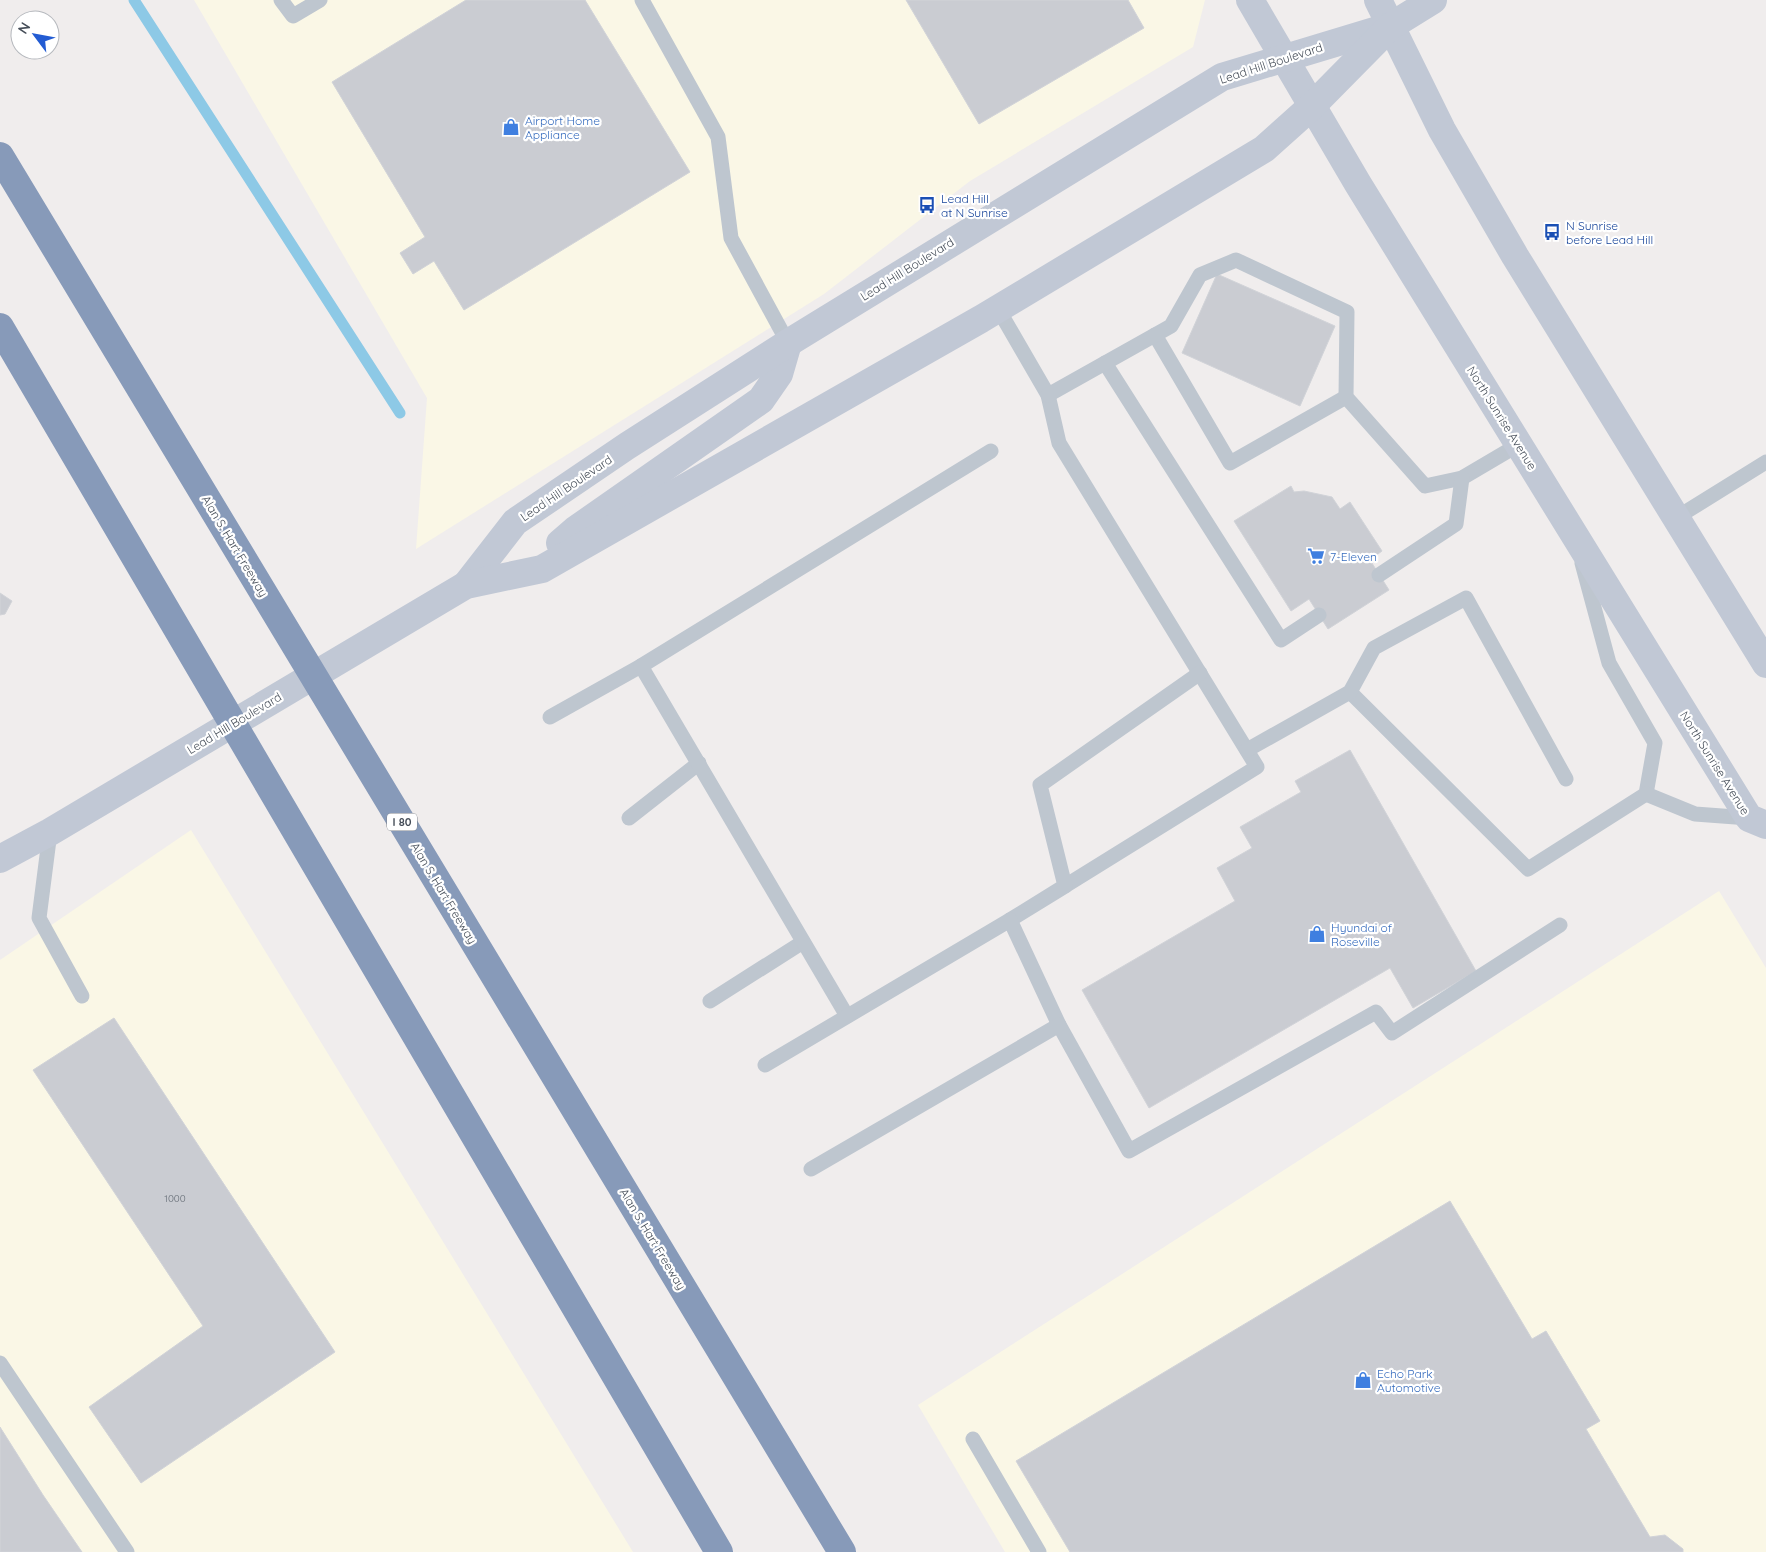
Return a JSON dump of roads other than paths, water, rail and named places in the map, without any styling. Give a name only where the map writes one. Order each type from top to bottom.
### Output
[{"type":"highway","name":"Alan S. Hart Freeway","points":[[0,156],[842,1552]]},
{"type":"highway","points":[[0,327],[718,1552]]},
{"type":"main road","name":"North Sunrise Avenue","points":[[1250,0],[1283,58],[1518,445],[1757,822]]},
{"type":"main road","points":[[1378,0],[1452,147],[1520,264],[1766,664]]},
{"type":"main road","name":"Lead Hill Boulevard","points":[[0,859],[50,832],[466,585],[542,569],[981,319],[997,307],[1264,149],[1312,106],[1391,26],[1433,0]]},
{"type":"main road","name":"Lead Hill Boulevard","points":[[466,585],[515,522],[627,446],[788,343],[1222,77],[1391,26]]},
{"type":"main road","points":[[542,569],[555,547],[575,530],[761,400],[779,374],[788,343]]},
{"type":"lane","points":[[281,0],[293,16],[320,0]]},
{"type":"lane","points":[[642,0],[718,137],[730,238],[788,343]]},
{"type":"lane","points":[[1048,395],[1171,326],[1200,275],[1236,260],[1347,312],[1346,397],[1425,486],[1462,478],[1518,445]]},
{"type":"lane","points":[[765,1065],[1010,920],[1257,767],[1059,443],[1048,395],[997,307]]},
{"type":"lane","points":[[1155,335],[1230,463],[1346,397]]},
{"type":"lane","points":[[1105,363],[1281,640],[1319,615]]},
{"type":"lane","points":[[550,716],[641,666],[990,452]]},
{"type":"lane","points":[[1676,518],[1766,462]]},
{"type":"lane","points":[[1379,575],[1456,524],[1462,478]]},
{"type":"lane","points":[[1350,692],[1528,870],[1646,794],[1655,743],[1609,663],[1576,537]]},
{"type":"lane","points":[[1247,750],[1350,692],[1374,648],[1466,598],[1566,779]]},
{"type":"lane","points":[[641,666],[847,1016]]},
{"type":"lane","points":[[1065,886],[1040,785],[1200,673]]},
{"type":"lane","points":[[629,818],[699,763]]},
{"type":"lane","points":[[1646,794],[1695,814],[1757,822]]},
{"type":"lane","points":[[50,832],[39,918],[82,996]]},
{"type":"lane","points":[[1010,920],[1059,1024],[1129,1150],[1376,1012],[1392,1033],[1560,925]]},
{"type":"lane","points":[[710,1001],[803,942]]},
{"type":"lane","points":[[811,1169],[1059,1024]]},
{"type":"lane","points":[[0,1363],[128,1552]]},
{"type":"lane","points":[[973,1439],[1039,1552]]},
{"type":"waterway","points":[[134,0],[400,413]]},
{"type":"place","name":"Airport Home Appliance","points":[[511,127]]},
{"type":"place","name":"Lead Hill at N Sunrise","points":[[927,205]]},
{"type":"place","name":"N Sunrise before Lead Hill","points":[[1552,232]]},
{"type":"place","name":"7-Eleven","points":[[1316,556]]},
{"type":"place","name":"Hyundai of Roseville","points":[[1317,934]]},
{"type":"place","name":"Echo Park Automotive","points":[[1363,1380]]}]
